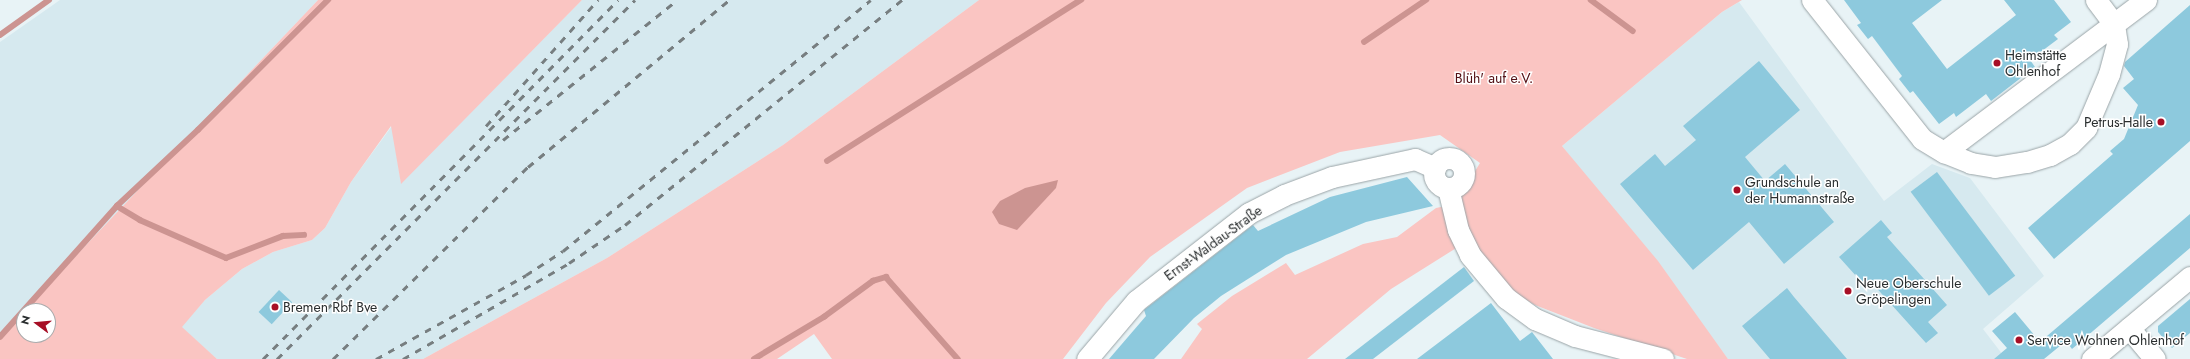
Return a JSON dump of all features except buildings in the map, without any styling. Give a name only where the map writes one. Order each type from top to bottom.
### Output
[{"type":"street","points":[[1812,0],[1922,139],[1944,152],[1971,163],[1995,167],[2027,162],[2050,155],[2070,144],[2086,128],[2109,74],[2117,44],[2114,24],[2096,0]]},
{"type":"street","points":[[1944,152],[2146,0]]},
{"type":"street","name":"Ernst-Waldau-Straße","points":[[1087,359],[1136,301],[1249,213],[1284,195],[1332,177],[1415,159],[1435,168],[1435,179],[1448,188],[1458,230],[1470,255],[1506,298],[1535,319],[1575,336],[1663,359]]},
{"type":"street","points":[[2092,359],[2190,277]]},
{"type":"street","points":[[2129,328],[2155,359]]},
{"type":"shaded area","points":[[60,0],[318,0],[31,303],[16,303],[16,319],[0,336],[0,42]]},
{"type":"shaded area","points":[[582,0],[979,0],[783,145],[607,258],[423,359],[217,359],[181,327],[205,300],[242,269],[273,252],[312,240],[325,228],[351,182],[392,126],[401,183]]},
{"type":"shaded area","name":"Grundschule an der Humannstraße","points":[[1739,2],[1884,201],[1932,164],[1970,178],[2044,276],[1983,329],[2006,359],[1728,359],[1562,146],[1722,12]]},
{"type":"shaded area","points":[[1058,180],[1056,188],[1017,230],[999,224],[992,212],[1000,201],[1025,188]]},
{"type":"green space","points":[[318,0],[582,0],[401,184],[391,126],[351,182],[325,228],[312,240],[273,252],[242,269],[205,300],[182,327],[217,359],[0,359],[0,336],[16,319],[16,343],[56,343],[56,303],[31,303]]},
{"type":"green space","name":"Blüh' auf e.V.","points":[[979,0],[1742,0],[1722,12],[1562,146],[1658,261],[1728,359],[1687,359],[1594,328],[1535,305],[1501,286],[1469,240],[1391,289],[1307,359],[1181,359],[1202,329],[1197,324],[1232,296],[1286,263],[1295,275],[1363,244],[1397,237],[1436,208],[1455,204],[1480,163],[1440,135],[1340,152],[1247,188],[1150,257],[1106,303],[1063,359],[832,359],[814,334],[777,359],[423,359],[607,258],[783,145]]},
{"type":"waterway","points":[[0,35],[49,0]]},
{"type":"waterway","points":[[117,206],[198,130],[328,0]]},
{"type":"waterway","points":[[827,161],[1081,0]]},
{"type":"waterway","points":[[1364,42],[1426,0]]},
{"type":"waterway","points":[[1591,0],[1633,31]]},
{"type":"waterway","points":[[0,337],[117,206],[140,220],[226,258],[283,236],[304,235]]},
{"type":"waterway","points":[[754,359],[824,317],[873,281],[886,277],[958,359]]},
{"type":"railway","points":[[486,126],[598,0]]},
{"type":"railway","points":[[263,359],[618,0]]},
{"type":"railway","points":[[277,359],[635,0]]},
{"type":"railway","points":[[503,140],[677,0]]},
{"type":"railway","points":[[333,359],[528,167],[729,0]]},
{"type":"railway","points":[[376,359],[526,275],[563,251],[871,0]]},
{"type":"railway","points":[[403,359],[569,263],[625,225],[902,0]]},
{"type":"place","name":"Heimstätte Ohlenhof","points":[[1997,63]]},
{"type":"place","name":"Petrus-Halle","points":[[2161,122]]},
{"type":"place","name":"Grundschule an der Humannstraße","points":[[1737,190]]},
{"type":"place","name":"Neue Oberschule Gröpelingen","points":[[1848,291]]},
{"type":"place","name":"Bremen Rbf Bve","points":[[275,307]]},
{"type":"place","name":"Service Wohnen Ohlenhof","points":[[2019,340]]}]
